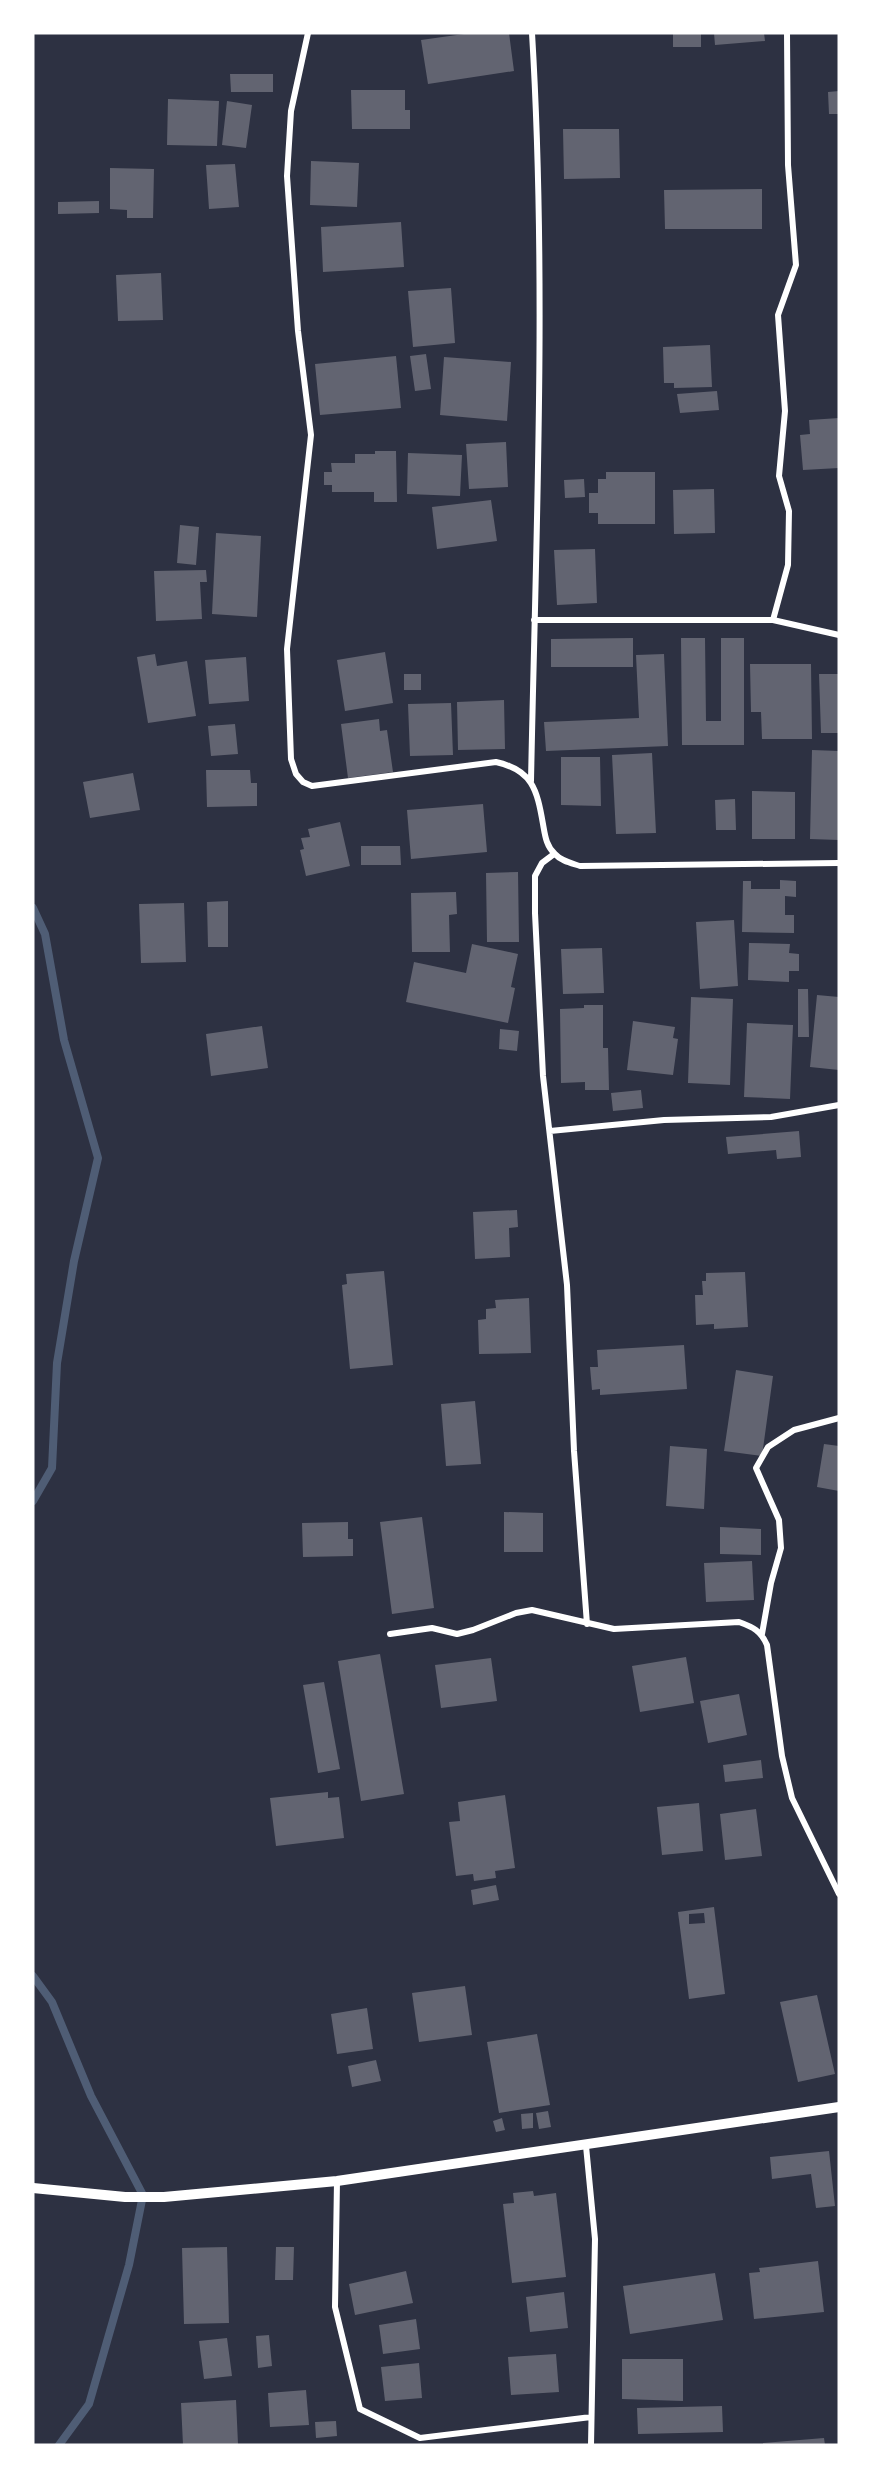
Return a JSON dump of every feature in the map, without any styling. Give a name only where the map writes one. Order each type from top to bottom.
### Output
[{"type":"street","points":[[308,33],[291,111],[287,176],[298,331],[311,435],[287,649],[291,759],[296,774],[303,782],[312,786],[496,762],[513,766],[524,772],[531,782]]},
{"type":"street","points":[[532,33],[538,140],[539,434],[531,782],[546,841],[554,854],[580,866],[839,863]]},
{"type":"street","points":[[773,620],[788,565],[789,512],[779,476],[785,411],[778,315],[796,265],[788,165],[787,33]]},
{"type":"street","points":[[534,620],[773,620],[839,635]]},
{"type":"street","points":[[554,854],[542,863],[535,876],[543,1076],[567,1285],[574,1451],[587,1624]]},
{"type":"street","points":[[550,1131],[664,1120],[771,1117],[839,1105]]},
{"type":"street","points":[[839,1418],[794,1430],[768,1447],[756,1468],[779,1520],[781,1548],[771,1583],[762,1634],[767,1645],[782,1756],[792,1798],[839,1894]]},
{"type":"street","points":[[390,1634],[432,1628],[457,1634],[516,1613],[532,1610],[614,1629],[739,1622],[762,1634]]},
{"type":"street","points":[[33,2188],[125,2197],[164,2197],[337,2181],[839,2108]]},
{"type":"street","points":[[586,2146],[595,2239],[591,2445]]},
{"type":"street","points":[[337,2181],[335,2307],[360,2409],[420,2438],[591,2417]]},
{"type":"building","points":[[471,33],[509,33],[514,71],[428,84],[421,40]]},
{"type":"building","points":[[673,33],[701,33],[701,47],[673,47]]},
{"type":"building","points":[[714,33],[764,33],[765,41],[715,45]]},
{"type":"building","points":[[230,74],[273,74],[273,92],[231,92]]},
{"type":"building","points":[[351,90],[405,90],[405,110],[410,110],[410,129],[352,129]]},
{"type":"building","points":[[839,91],[839,114],[829,114],[828,92]]},
{"type":"building","points":[[168,99],[219,101],[217,146],[167,145]]},
{"type":"building","points":[[227,101],[252,105],[246,148],[222,145]]},
{"type":"building","points":[[563,129],[619,129],[620,178],[564,179]]},
{"type":"building","points":[[311,161],[359,163],[357,207],[310,205]]},
{"type":"building","points":[[235,164],[239,207],[209,209],[206,165]]},
{"type":"building","points":[[110,168],[154,169],[153,218],[127,218],[127,210],[110,209]]},
{"type":"building","points":[[762,189],[762,229],[665,229],[664,190]]},
{"type":"building","points":[[99,201],[99,213],[58,214],[58,202]]},
{"type":"building","points":[[401,222],[404,267],[323,272],[321,227]]},
{"type":"building","points":[[161,273],[163,320],[118,321],[116,275]]},
{"type":"building","points":[[451,288],[455,343],[413,347],[408,291]]},
{"type":"building","points":[[710,345],[712,387],[674,388],[674,383],[664,383],[663,347]]},
{"type":"building","points":[[426,354],[431,389],[415,391],[410,356]]},
{"type":"building","points":[[396,356],[401,408],[320,415],[315,364]]},
{"type":"building","points":[[444,357],[511,362],[507,421],[440,415]]},
{"type":"building","points":[[717,391],[719,410],[680,413],[677,394]]},
{"type":"building","points":[[839,418],[839,468],[803,470],[800,435],[810,434],[809,420]]},
{"type":"building","points":[[506,442],[508,487],[469,489],[466,444]]},
{"type":"building","points":[[375,451],[396,451],[397,502],[374,502],[374,492],[332,492],[332,485],[324,485],[324,472],[332,472],[331,463],[355,463],[355,454],[375,454]]},
{"type":"building","points":[[408,453],[462,455],[460,496],[407,494]]},
{"type":"building","points":[[606,472],[655,472],[655,524],[598,524],[598,513],[589,513],[589,493],[598,493],[598,479],[606,479]]},
{"type":"building","points":[[584,479],[585,497],[565,498],[564,480]]},
{"type":"building","points":[[714,489],[715,533],[674,534],[673,490]]},
{"type":"building","points":[[491,500],[497,541],[437,549],[432,507]]},
{"type":"building","points":[[180,525],[199,527],[196,565],[177,563]]},
{"type":"building","points":[[216,533],[261,536],[257,617],[212,614]]},
{"type":"building","points":[[595,549],[597,603],[557,605],[554,550]]},
{"type":"building","points":[[206,570],[207,582],[200,582],[202,619],[156,621],[154,571]]},
{"type":"building","points":[[633,638],[633,667],[551,667],[551,639]]},
{"type":"building","points":[[681,638],[705,638],[706,721],[721,721],[721,638],[744,638],[744,745],[682,745]]},
{"type":"building","points":[[385,652],[393,703],[345,711],[337,660]]},
{"type":"building","points":[[155,654],[157,666],[187,661],[196,716],[148,723],[137,657]]},
{"type":"building","points":[[664,654],[668,746],[546,751],[544,722],[639,718],[636,655]]},
{"type":"building","points":[[246,657],[249,701],[209,704],[205,660]]},
{"type":"building","points":[[750,664],[811,664],[812,739],[762,739],[761,712],[751,712]]},
{"type":"building","points":[[404,674],[421,674],[421,690],[404,690]]},
{"type":"building","points":[[819,674],[839,674],[839,733],[821,733]]},
{"type":"building","points":[[504,700],[505,749],[458,750],[457,702]]},
{"type":"building","points":[[451,703],[453,755],[410,756],[408,704]]},
{"type":"building","points":[[379,719],[380,731],[387,730],[393,772],[348,778],[341,724]]},
{"type":"building","points":[[235,724],[238,754],[211,756],[208,726]]},
{"type":"building","points":[[812,750],[839,751],[839,840],[810,839]]},
{"type":"building","points":[[652,753],[656,833],[616,834],[612,755]]},
{"type":"building","points":[[561,757],[600,757],[601,806],[561,805]]},
{"type":"building","points":[[206,770],[250,770],[251,783],[257,783],[257,806],[207,807]]},
{"type":"building","points":[[133,773],[140,810],[90,818],[83,782]]},
{"type":"building","points":[[752,791],[795,792],[795,839],[752,839]]},
{"type":"building","points":[[735,799],[736,830],[716,830],[715,800]]},
{"type":"building","points":[[483,804],[487,852],[411,859],[407,810]]},
{"type":"building","points":[[340,822],[350,866],[306,876],[300,850],[304,849],[301,838],[310,837],[308,829]]},
{"type":"building","points":[[361,846],[400,846],[401,865],[361,865]]},
{"type":"building","points":[[518,872],[519,942],[487,942],[486,873]]},
{"type":"building","points":[[780,880],[796,881],[796,897],[785,896],[785,915],[794,915],[794,933],[742,932],[743,881],[751,881],[751,889],[780,889]]},
{"type":"building","points":[[456,892],[457,914],[449,915],[450,952],[412,952],[411,893]]},
{"type":"building","points":[[228,901],[228,947],[208,947],[207,902]]},
{"type":"building","points":[[184,903],[186,962],[141,963],[139,904]]},
{"type":"building","points":[[734,920],[738,986],[700,989],[696,922]]},
{"type":"building","points":[[749,943],[790,944],[789,953],[799,954],[799,971],[789,971],[789,982],[748,980]]},
{"type":"building","points":[[472,944],[518,954],[511,987],[515,988],[508,1023],[406,1002],[414,962],[466,973]]},
{"type":"building","points":[[602,948],[604,993],[563,994],[561,949]]},
{"type":"building","points":[[798,989],[808,989],[809,1037],[798,1037]]},
{"type":"building","points":[[817,995],[839,997],[839,1070],[810,1067]]},
{"type":"building","points":[[691,997],[733,999],[730,1085],[688,1083]]},
{"type":"building","points":[[584,1005],[603,1005],[603,1048],[608,1048],[609,1090],[585,1090],[585,1082],[561,1083],[560,1009],[584,1008]]},
{"type":"building","points":[[633,1021],[675,1027],[673,1038],[678,1039],[673,1075],[627,1070]]},
{"type":"building","points":[[747,1023],[793,1025],[790,1099],[744,1097]]},
{"type":"building","points":[[262,1026],[268,1068],[211,1076],[206,1034]]},
{"type":"building","points":[[500,1029],[519,1031],[517,1051],[499,1049]]},
{"type":"building","points":[[641,1090],[643,1108],[613,1111],[611,1093]]},
{"type":"building","points":[[799,1131],[801,1157],[777,1159],[776,1150],[728,1154],[726,1137]]},
{"type":"building","points":[[517,1210],[518,1227],[509,1228],[510,1257],[475,1259],[473,1212]]},
{"type":"building","points":[[384,1271],[393,1365],[350,1369],[342,1285],[347,1284],[346,1274]]},
{"type":"building","points":[[745,1272],[748,1327],[714,1329],[714,1324],[696,1325],[695,1295],[703,1295],[702,1281],[706,1281],[706,1273]]},
{"type":"building","points":[[529,1298],[531,1353],[479,1354],[478,1320],[486,1319],[486,1309],[496,1308],[495,1300]]},
{"type":"building","points":[[684,1345],[687,1389],[600,1395],[600,1389],[592,1390],[590,1367],[598,1367],[597,1350]]},
{"type":"building","points":[[736,1370],[773,1376],[762,1456],[724,1451]]},
{"type":"building","points":[[475,1401],[481,1464],[446,1466],[441,1404]]},
{"type":"building","points":[[824,1444],[839,1446],[839,1491],[817,1487]]},
{"type":"building","points":[[670,1446],[707,1449],[704,1509],[666,1506]]},
{"type":"building","points":[[504,1512],[543,1513],[543,1552],[504,1552]]},
{"type":"building","points":[[422,1517],[434,1608],[392,1614],[380,1522]]},
{"type":"building","points":[[348,1522],[348,1539],[353,1539],[353,1556],[303,1557],[302,1523]]},
{"type":"building","points":[[720,1527],[761,1529],[761,1555],[720,1554]]},
{"type":"building","points":[[752,1561],[754,1600],[706,1602],[704,1563]]},
{"type":"building","points":[[380,1654],[404,1794],[361,1801],[338,1661]]},
{"type":"building","points":[[686,1657],[694,1703],[640,1712],[632,1666]]},
{"type":"building","points":[[491,1658],[497,1701],[441,1708],[435,1665]]},
{"type":"building","points":[[324,1682],[340,1769],[318,1773],[303,1685]]},
{"type":"building","points":[[739,1694],[747,1735],[708,1743],[700,1701]]},
{"type":"building","points":[[761,1760],[763,1778],[725,1782],[723,1765]]},
{"type":"building","points":[[328,1792],[328,1798],[339,1797],[344,1838],[276,1846],[270,1798]]},
{"type":"building","points":[[505,1795],[515,1868],[495,1871],[496,1878],[474,1881],[473,1874],[456,1876],[449,1822],[460,1821],[458,1802]]},
{"type":"building","points":[[699,1803],[703,1851],[662,1855],[657,1807]]},
{"type":"building","points":[[756,1809],[762,1856],[725,1860],[720,1814]]},
{"type":"building","points":[[496,1885],[499,1900],[473,1905],[471,1890]]},
{"type":"building","points":[[714,1907],[725,1994],[689,1999],[678,1912]],"holes":[[[704,1913],[705,1923],[689,1924],[689,1914]]]},
{"type":"building","points":[[465,1986],[472,2035],[419,2042],[412,1993]]},
{"type":"building","points":[[817,1995],[835,2074],[798,2082],[780,2002]]},
{"type":"building","points":[[367,2008],[373,2049],[337,2054],[331,2014]]},
{"type":"building","points":[[537,2034],[550,2105],[499,2113],[487,2042]]},
{"type":"building","points":[[376,2060],[381,2081],[352,2087],[348,2066]]},
{"type":"building","points":[[548,2111],[551,2127],[539,2129],[536,2113]]},
{"type":"building","points":[[533,2113],[533,2128],[522,2129],[521,2114]]},
{"type":"building","points":[[502,2118],[505,2130],[496,2132],[493,2121]]},
{"type":"building","points":[[829,2151],[835,2206],[816,2208],[811,2174],[772,2179],[770,2157]]},
{"type":"building","points":[[533,2191],[534,2196],[556,2193],[566,2277],[512,2283],[503,2204],[514,2203],[513,2193]]},
{"type":"building","points":[[227,2247],[229,2323],[184,2324],[182,2248]]},
{"type":"building","points":[[276,2247],[294,2247],[293,2280],[275,2280]]},
{"type":"building","points":[[818,2261],[824,2312],[754,2319],[749,2273],[760,2272],[759,2268]]},
{"type":"building","points":[[406,2271],[413,2303],[355,2315],[349,2284]]},
{"type":"building","points":[[715,2273],[723,2320],[630,2334],[623,2286]]},
{"type":"building","points":[[564,2292],[568,2328],[530,2332],[526,2297]]},
{"type":"building","points":[[416,2319],[420,2349],[383,2354],[379,2325]]},
{"type":"building","points":[[269,2335],[272,2366],[258,2368],[256,2336]]},
{"type":"building","points":[[227,2338],[232,2376],[204,2379],[199,2341]]},
{"type":"building","points":[[556,2354],[559,2392],[511,2395],[508,2357]]},
{"type":"building","points":[[622,2359],[683,2359],[683,2401],[622,2399]]},
{"type":"building","points":[[419,2363],[422,2398],[385,2401],[381,2367]]},
{"type":"building","points":[[306,2390],[309,2425],[270,2427],[268,2393]]},
{"type":"building","points":[[236,2400],[238,2444],[183,2445],[181,2403]]},
{"type":"building","points":[[722,2406],[723,2432],[638,2434],[637,2408]]},
{"type":"building","points":[[336,2421],[337,2436],[316,2438],[315,2422]]},
{"type":"building","points":[[824,2438],[825,2445],[763,2445],[763,2443]]},
{"type":"waterway","points":[[33,908],[45,934],[64,1040],[98,1158],[74,1261],[57,1363],[52,1468],[33,1501]]},
{"type":"waterway","points":[[33,1976],[52,2002],[91,2096],[143,2195],[129,2265],[89,2404],[59,2445]]}]
